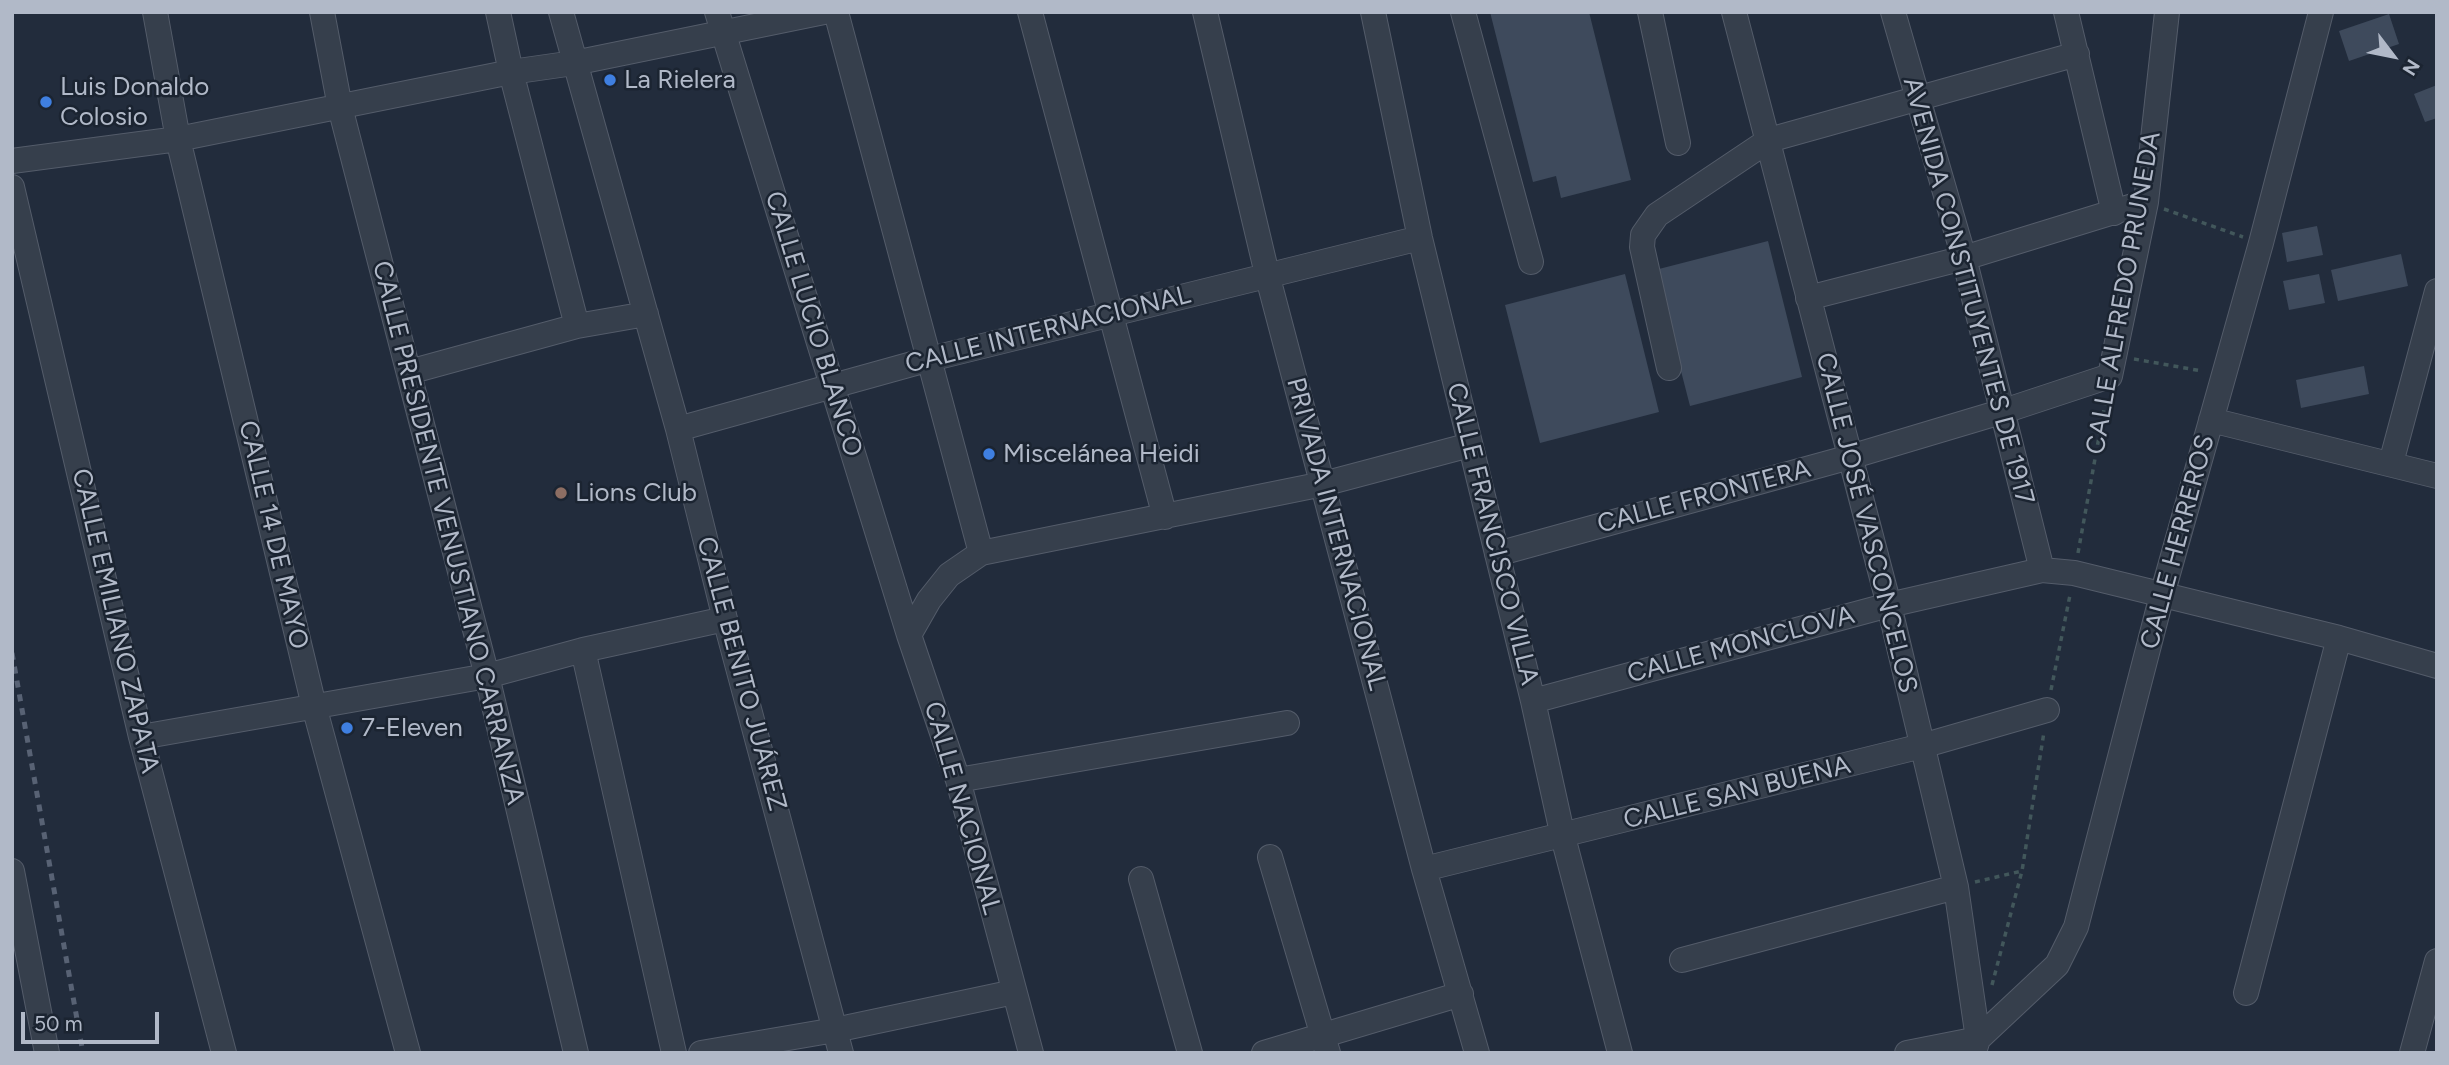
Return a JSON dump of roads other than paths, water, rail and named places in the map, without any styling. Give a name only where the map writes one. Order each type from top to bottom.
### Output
[{"type":"street","name":"CALLE 14 DE MAYO","points":[[155,12],[178,139],[314,706],[408,1053]]},
{"type":"street","name":"CALLE PRESIDENTE VENUSTIANO CARRANZA","points":[[322,12],[340,107],[487,676],[576,1053]]},
{"type":"street","points":[[498,12],[523,70],[577,326]]},
{"type":"street","name":"CALLE BENITO JUÁREZ","points":[[561,12],[678,429],[725,619],[838,1042]]},
{"type":"street","points":[[12,161],[178,139],[523,70],[574,63],[720,22],[824,12]]},
{"type":"street","points":[[836,12],[981,553]]},
{"type":"street","points":[[1030,12],[1165,517]]},
{"type":"street","name":"PRIVADA INTERNACIONAL","points":[[1205,12],[1267,274],[1424,869],[1477,1053]]},
{"type":"street","name":"CALLE FRANCISCO VILLA","points":[[1373,12],[1420,238],[1533,701],[1563,837],[1620,1053]]},
{"type":"street","points":[[1463,12],[1531,262]]},
{"type":"street","points":[[1650,12],[1678,144]]},
{"type":"street","name":"CALLE JOSÉ VASCONCELOS","points":[[1734,12],[1889,605],[1956,887],[1976,1046]]},
{"type":"street","name":"AVENIDA CONSTITUYENTES DE 1917","points":[[1893,12],[1964,258],[2042,570]]},
{"type":"street","points":[[2066,12],[2114,213]]},
{"type":"street","name":"CALLE ALFREDO PRUNEDA","points":[[2112,366],[2146,202],[2167,12]]},
{"type":"street","name":"CALLE HERREROS","points":[[1976,1046],[2057,965],[2076,927],[2162,594],[2261,243],[2321,12]]},
{"type":"street","name":"CALLE LUCIO BLANCO","points":[[720,22],[909,635]]},
{"type":"street","points":[[1669,368],[1642,247],[1643,235],[1657,215],[1769,140],[2077,54]]},
{"type":"street","name":"CALLE EMILIANO ZAPATA","points":[[12,187],[141,737],[224,1053]]},
{"type":"street","points":[[1808,298],[1964,258],[2146,202]]},
{"type":"street","name":"CALLE INTERNACIONAL","points":[[678,429],[930,359],[1420,238]]},
{"type":"street","points":[[2391,463],[2437,291]]},
{"type":"street","points":[[409,372],[577,326],[646,314]]},
{"type":"street","name":"CALLE FRONTERA","points":[[1497,554],[1850,457],[2004,411],[2112,366]]},
{"type":"street","points":[[2211,420],[2437,476]]},
{"type":"street","points":[[909,635],[929,600],[949,575],[981,553],[1323,484],[1470,445]]},
{"type":"street","name":"CALLE MONCLOVA","points":[[1533,701],[1889,605],[2042,570],[2074,573],[2162,594],[2339,638],[2437,666]]},
{"type":"street","points":[[141,737],[487,676],[583,650],[725,619]]},
{"type":"street","name":"CALLE NACIONAL","points":[[909,635],[958,780],[1031,1053]]},
{"type":"street","points":[[2246,993],[2339,638]]},
{"type":"street","points":[[583,650],[674,1053]]},
{"type":"street","name":"CALLE SAN BUENA","points":[[1424,869],[1563,837],[1922,746],[2047,710]]},
{"type":"street","points":[[958,780],[1287,723]]},
{"type":"street","points":[[1270,857],[1325,1044]]},
{"type":"street","points":[[12,871],[47,1053]]},
{"type":"street","points":[[1142,879],[1190,1053]]},
{"type":"street","points":[[1682,960],[1956,887]]},
{"type":"street","points":[[2412,1053],[2437,961]]},
{"type":"street","points":[[701,1053],[838,1042],[1014,992]]},
{"type":"street","points":[[1264,1053],[1325,1044],[1461,994]]},
{"type":"street","points":[[1907,1053],[1976,1046]]},
{"type":"railway","points":[[12,653],[83,1053]]},
{"type":"place","name":"La Rielera","points":[[610,80]]},
{"type":"place","name":"Luis Donaldo Colosio","points":[[46,102]]},
{"type":"place","name":"Miscelánea Heidi","points":[[989,454]]},
{"type":"place","name":"Lions Club","points":[[561,493]]},
{"type":"place","name":"7-Eleven","points":[[347,728]]}]
